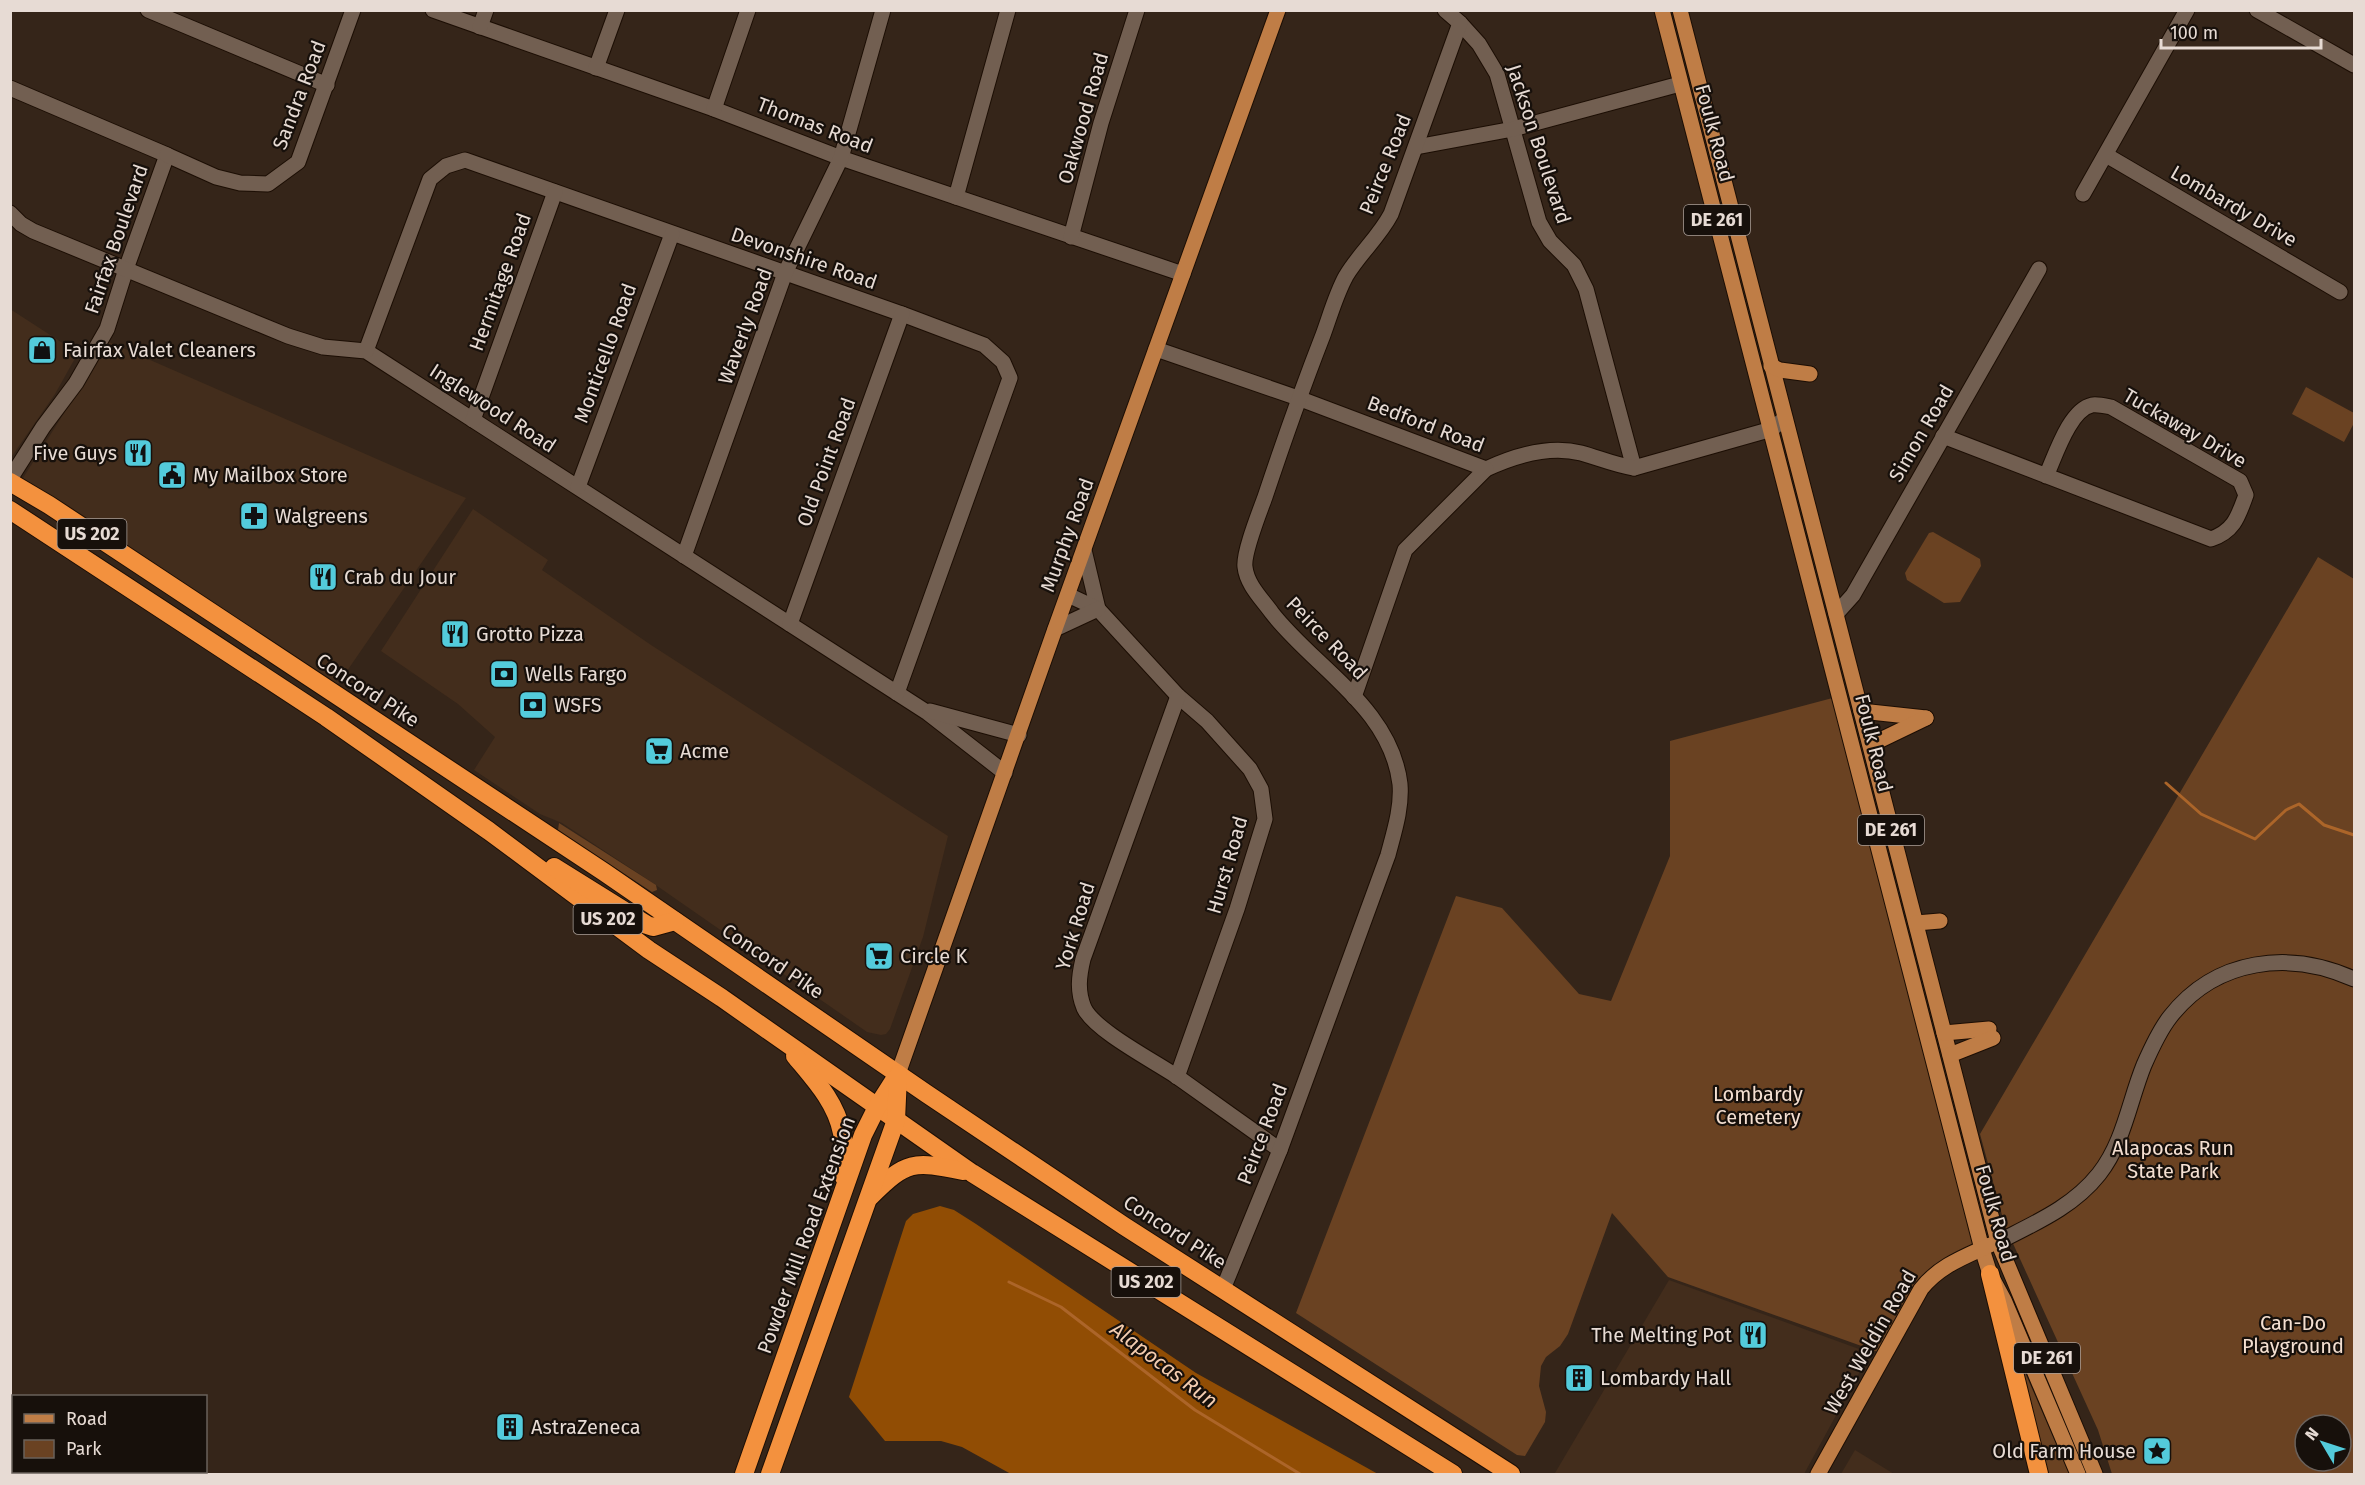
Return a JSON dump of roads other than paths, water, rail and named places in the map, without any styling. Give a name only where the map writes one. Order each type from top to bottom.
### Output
[{"type":"highway","name":"Concord Pike","points":[[10,480],[460,776],[1124,1226],[1511,1474]]},
{"type":"highway","name":"US 202","points":[[10,510],[326,717],[489,831],[649,950],[783,1040],[972,1173],[1453,1474]]},
{"type":"highway","points":[[489,831],[583,884],[647,925],[653,927],[675,921]]},
{"type":"highway","points":[[783,1040],[827,1098],[839,1123],[844,1147],[843,1190]]},
{"type":"highway","points":[[770,1474],[896,1120],[898,1074]]},
{"type":"highway","name":"Powder Mill Road Extension","points":[[744,1474],[863,1135],[898,1074]]},
{"type":"highway","points":[[867,1200],[885,1182],[908,1166],[926,1164],[972,1173]]},
{"type":"highway","points":[[1990,1274],[2039,1474]]},
{"type":"highway","points":[[1417,1453],[1445,1474]]},
{"type":"main road","name":"Murphy Road","points":[[898,1074],[1278,10]]},
{"type":"main road","name":"Foulk Road","points":[[1662,10],[1982,1249],[1990,1274],[2004,1300],[2079,1474]]},
{"type":"main road","name":"Foulk Road","points":[[1680,10],[1998,1242],[2094,1474]]},
{"type":"main road","points":[[1772,366],[1780,370],[1810,374]]},
{"type":"main road","points":[[1861,711],[1926,717],[1870,745]]},
{"type":"main road","points":[[1916,923],[1940,921]]},
{"type":"main road","points":[[1944,1033],[1991,1034],[1950,1055]]},
{"type":"main road","name":"West Weldin Road","points":[[1818,1474],[1921,1289],[1934,1273],[1998,1242]]},
{"type":"street","points":[[148,10],[327,85]]},
{"type":"street","name":"Sandra Road","points":[[167,155],[216,177],[240,183],[268,184],[298,162],[353,10]]},
{"type":"street","name":"Thomas Road","points":[[434,10],[714,109],[841,158],[1183,274]]},
{"type":"street","points":[[480,27],[486,10]]},
{"type":"street","points":[[596,68],[616,10]]},
{"type":"street","points":[[714,109],[748,10]]},
{"type":"street","name":"Waverly Road","points":[[684,556],[785,273],[841,158],[884,10]]},
{"type":"street","points":[[956,197],[1008,10]]},
{"type":"street","name":"Oakwood Road","points":[[1071,237],[1101,123],[1137,10]]},
{"type":"street","name":"Jackson Boulevard","points":[[1445,10],[1479,44],[1497,74],[1539,222],[1550,241],[1574,265],[1586,289],[1634,468]]},
{"type":"street","points":[[2083,194],[2187,10]]},
{"type":"street","points":[[2257,10],[2354,64]]},
{"type":"street","name":"Peirce Road","points":[[1223,1289],[1280,1150],[1388,855],[1398,818],[1400,785],[1394,753],[1377,723],[1276,618],[1252,586],[1245,565],[1256,523],[1298,398],[1345,278],[1391,214],[1460,23]]},
{"type":"street","points":[[1416,147],[1513,129],[1680,84]]},
{"type":"street","name":"Fairfax Boulevard","points":[[10,88],[167,155],[107,329],[76,383],[43,427],[10,480]]},
{"type":"street","name":"Lombardy Drive","points":[[2106,155],[2340,292]]},
{"type":"street","name":"Devonshire Road","points":[[366,351],[430,179],[446,166],[465,160],[984,345],[1003,362],[1010,378],[897,693]]},
{"type":"street","name":"Hermitage Road","points":[[473,420],[555,192]]},
{"type":"street","name":"Inglewood Road","points":[[10,213],[21,224],[33,231],[288,336],[323,347],[366,351],[921,708],[1005,773]]},
{"type":"street","name":"Monticello Road","points":[[578,487],[672,234]]},
{"type":"street","name":"Simon Road","points":[[1836,614],[1853,595],[2039,269]]},
{"type":"street","name":"Old Point Road","points":[[790,624],[902,314]]},
{"type":"street","name":"Bedford Road","points":[[1156,349],[1298,398],[1486,469],[1500,462],[1546,450],[1579,452],[1615,465],[1634,468],[1772,429],[1785,418]]},
{"type":"street","name":"Tuckaway Drive","points":[[1944,436],[2046,476],[2211,539],[2225,534],[2239,515],[2246,495],[2240,481],[2111,407],[2092,405],[2079,413],[2068,426],[2046,476]]},
{"type":"street","points":[[1354,697],[1405,550],[1486,469]]},
{"type":"street","points":[[1056,628],[1098,609],[1084,550]]},
{"type":"street","name":"Hurst Road","points":[[1068,595],[1098,609],[1178,696],[1208,721],[1250,769],[1261,789],[1265,819],[1237,909],[1177,1077]]},
{"type":"street","name":"York Road","points":[[1178,696],[1079,976],[1079,990],[1084,1008],[1094,1023],[1177,1077],[1280,1150]]},
{"type":"street","name":"Inglewood Road","points":[[921,708],[1019,735]]},
{"type":"street","points":[[1876,837],[1892,832]]},
{"type":"street","name":"West Weldin Road","points":[[1998,1242],[2063,1208],[2100,1173],[2119,1142],[2143,1068],[2158,1035],[2183,1002],[2199,989],[2239,968],[2269,963],[2309,964],[2355,979]]},
{"type":"street","name":"West Weldin Road","points":[[2337,972],[2355,972]]},
{"type":"waterway","points":[[2166,783],[2201,814],[2255,839],[2286,810],[2299,804],[2324,825],[2354,835]]},
{"type":"waterway","name":"Alapocas Run","points":[[1009,1282],[1061,1307],[1195,1410],[1300,1474]]},
{"type":"place","name":"Fairfax Valet Cleaners","points":[[42,350]]},
{"type":"place","name":"Five Guys","points":[[138,453]]},
{"type":"place","name":"My Mailbox Store","points":[[172,475]]},
{"type":"place","name":"Walgreens","points":[[254,516]]},
{"type":"place","name":"Crab du Jour","points":[[323,577]]},
{"type":"place","name":"Grotto Pizza","points":[[455,634]]},
{"type":"place","name":"Wells Fargo","points":[[504,674]]},
{"type":"place","name":"WSFS","points":[[533,705]]},
{"type":"place","name":"Acme","points":[[659,751]]},
{"type":"place","name":"Circle K","points":[[879,956]]},
{"type":"place","name":"The Melting Pot","points":[[1753,1335]]},
{"type":"place","name":"Lombardy Hall","points":[[1579,1378]]},
{"type":"place","name":"AstraZeneca","points":[[510,1427]]},
{"type":"place","name":"Old Farm House","points":[[2157,1451]]},
{"type":"park label","name":"Lombardy Cemetery","points":[[1758,1106]]},
{"type":"park label","name":"Alapocas Run State Park","points":[[2173,1160]]},
{"type":"park label","name":"Can-Do Playground","points":[[2293,1334]]}]
